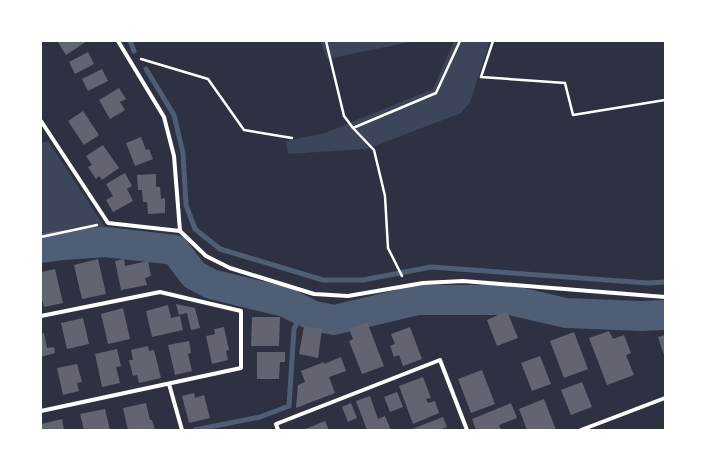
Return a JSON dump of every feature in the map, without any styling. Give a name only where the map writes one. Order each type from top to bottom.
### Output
[{"type":"street","points":[[118,41],[164,118],[174,156],[180,231]]},
{"type":"street","points":[[41,121],[108,223],[180,231],[206,256],[230,268],[314,294],[348,296],[423,283],[463,281],[665,297]]},
{"type":"street","points":[[41,316],[160,292],[241,312],[241,368],[41,411]]},
{"type":"street","points":[[278,430],[276,424],[440,360],[467,430]]},
{"type":"street","points":[[169,384],[182,428]]},
{"type":"street","points":[[580,430],[665,398]]},
{"type":"path","points":[[326,41],[344,116],[374,150],[385,196],[388,248],[404,279]]},
{"type":"path","points":[[353,128],[436,93],[460,41]]},
{"type":"path","points":[[493,41],[481,77],[565,83],[573,115],[665,100]]},
{"type":"path","points":[[125,54],[208,79],[244,130],[292,138]]},
{"type":"path","points":[[41,237],[108,223]]},
{"type":"shaded area","points":[[320,41],[415,41],[327,59]]},
{"type":"shaded area","points":[[454,41],[490,41],[470,102],[461,113],[367,149],[288,154],[286,141],[325,133],[433,89]]},
{"type":"shaded area","points":[[48,141],[107,230],[41,232],[41,143]]},
{"type":"building","points":[[57,41],[87,41],[66,55]]},
{"type":"building","points":[[88,52],[94,64],[75,74],[69,62]]},
{"type":"building","points":[[102,69],[108,81],[88,91],[82,79]]},
{"type":"building","points":[[119,88],[126,99],[120,102],[125,110],[110,119],[99,100]]},
{"type":"building","points":[[83,111],[99,135],[84,145],[68,121]]},
{"type":"building","points":[[141,137],[146,150],[149,149],[153,159],[135,166],[126,143]]},
{"type":"building","points":[[103,145],[119,168],[102,180],[99,176],[96,179],[88,167],[92,165],[86,156]]},
{"type":"building","points":[[125,173],[132,186],[127,189],[133,201],[113,212],[106,200],[113,196],[106,184]]},
{"type":"building","points":[[156,174],[156,187],[160,187],[161,199],[165,198],[165,213],[148,214],[147,202],[143,202],[142,190],[138,190],[137,175]]},
{"type":"building","points":[[98,259],[106,294],[82,299],[74,265]]},
{"type":"building","points":[[124,259],[125,266],[148,261],[151,276],[145,278],[147,285],[121,290],[115,261]]},
{"type":"building","points":[[55,269],[63,303],[44,307],[41,295],[41,272]]},
{"type":"building","points":[[176,304],[195,308],[200,328],[191,330],[187,313],[179,315]]},
{"type":"building","points":[[168,305],[171,318],[180,316],[183,330],[152,337],[146,311]]},
{"type":"building","points":[[123,308],[130,339],[108,344],[101,314]]},
{"type":"building","points":[[507,311],[518,338],[497,346],[487,320]]},
{"type":"building","points":[[252,317],[280,317],[279,346],[251,346]]},
{"type":"building","points":[[83,318],[89,344],[67,349],[61,323]]},
{"type":"building","points":[[367,322],[384,366],[362,374],[349,341],[353,339],[349,329]]},
{"type":"building","points":[[304,326],[322,329],[318,358],[299,354]]},
{"type":"building","points":[[224,327],[229,350],[226,351],[228,360],[212,364],[206,336],[215,334],[214,329]]},
{"type":"building","points":[[410,327],[422,359],[403,366],[399,355],[394,357],[390,346],[395,344],[391,334]]},
{"type":"building","points":[[609,331],[613,339],[624,335],[631,353],[626,355],[634,375],[607,385],[589,338]]},
{"type":"building","points":[[574,332],[588,369],[564,378],[550,341]]},
{"type":"building","points":[[44,333],[47,348],[54,347],[55,353],[41,357],[41,334]]},
{"type":"building","points":[[665,335],[665,358],[658,337]]},
{"type":"building","points":[[189,341],[191,353],[188,354],[192,371],[175,375],[168,345]]},
{"type":"building","points":[[148,346],[149,351],[154,350],[161,378],[139,383],[137,375],[133,376],[129,360],[133,360],[131,350]]},
{"type":"building","points":[[117,349],[121,366],[116,367],[120,383],[102,387],[95,354]]},
{"type":"building","points":[[257,352],[285,352],[285,362],[280,362],[279,379],[257,379]]},
{"type":"building","points":[[540,356],[551,384],[532,391],[521,363]]},
{"type":"building","points":[[341,357],[346,371],[329,377],[335,393],[296,408],[298,385],[305,382],[301,371]]},
{"type":"building","points":[[77,364],[82,382],[77,383],[79,391],[63,395],[57,368]]},
{"type":"building","points":[[482,370],[495,404],[471,413],[458,379]]},
{"type":"building","points":[[423,377],[431,398],[426,399],[428,403],[435,401],[439,413],[413,424],[399,386]]},
{"type":"building","points":[[582,382],[592,407],[571,415],[561,390]]},
{"type":"building","points":[[397,392],[403,407],[390,412],[384,397]]},
{"type":"building","points":[[194,393],[195,398],[204,395],[210,418],[189,423],[182,396]]},
{"type":"building","points":[[370,396],[378,419],[385,416],[391,430],[367,430],[356,401]]},
{"type":"building","points":[[544,399],[556,430],[527,430],[519,409]]},
{"type":"building","points":[[146,403],[150,420],[152,420],[155,430],[128,430],[123,408]]},
{"type":"building","points":[[351,403],[357,418],[348,422],[342,407]]},
{"type":"building","points":[[511,403],[517,418],[499,425],[501,430],[476,430],[472,419]]},
{"type":"building","points":[[105,409],[110,430],[84,430],[80,414]]},
{"type":"building","points":[[443,417],[447,427],[439,430],[412,429]]},
{"type":"building","points":[[62,419],[64,430],[41,430],[41,424]]},
{"type":"building","points":[[325,421],[329,430],[303,430]]},
{"type":"waterway","points":[[130,41],[134,51]]},
{"type":"waterway","points":[[146,69],[174,115],[183,153],[186,205],[195,229],[220,249],[323,280],[363,280],[431,267],[648,283],[665,282]]},
{"type":"waterway","points":[[41,248],[106,242],[175,250],[194,275],[211,284],[285,302],[314,316],[334,320],[418,300],[510,300],[566,313],[641,316],[665,315]]},
{"type":"waterway","points":[[195,430],[260,417],[289,406],[294,329],[303,310]]}]
